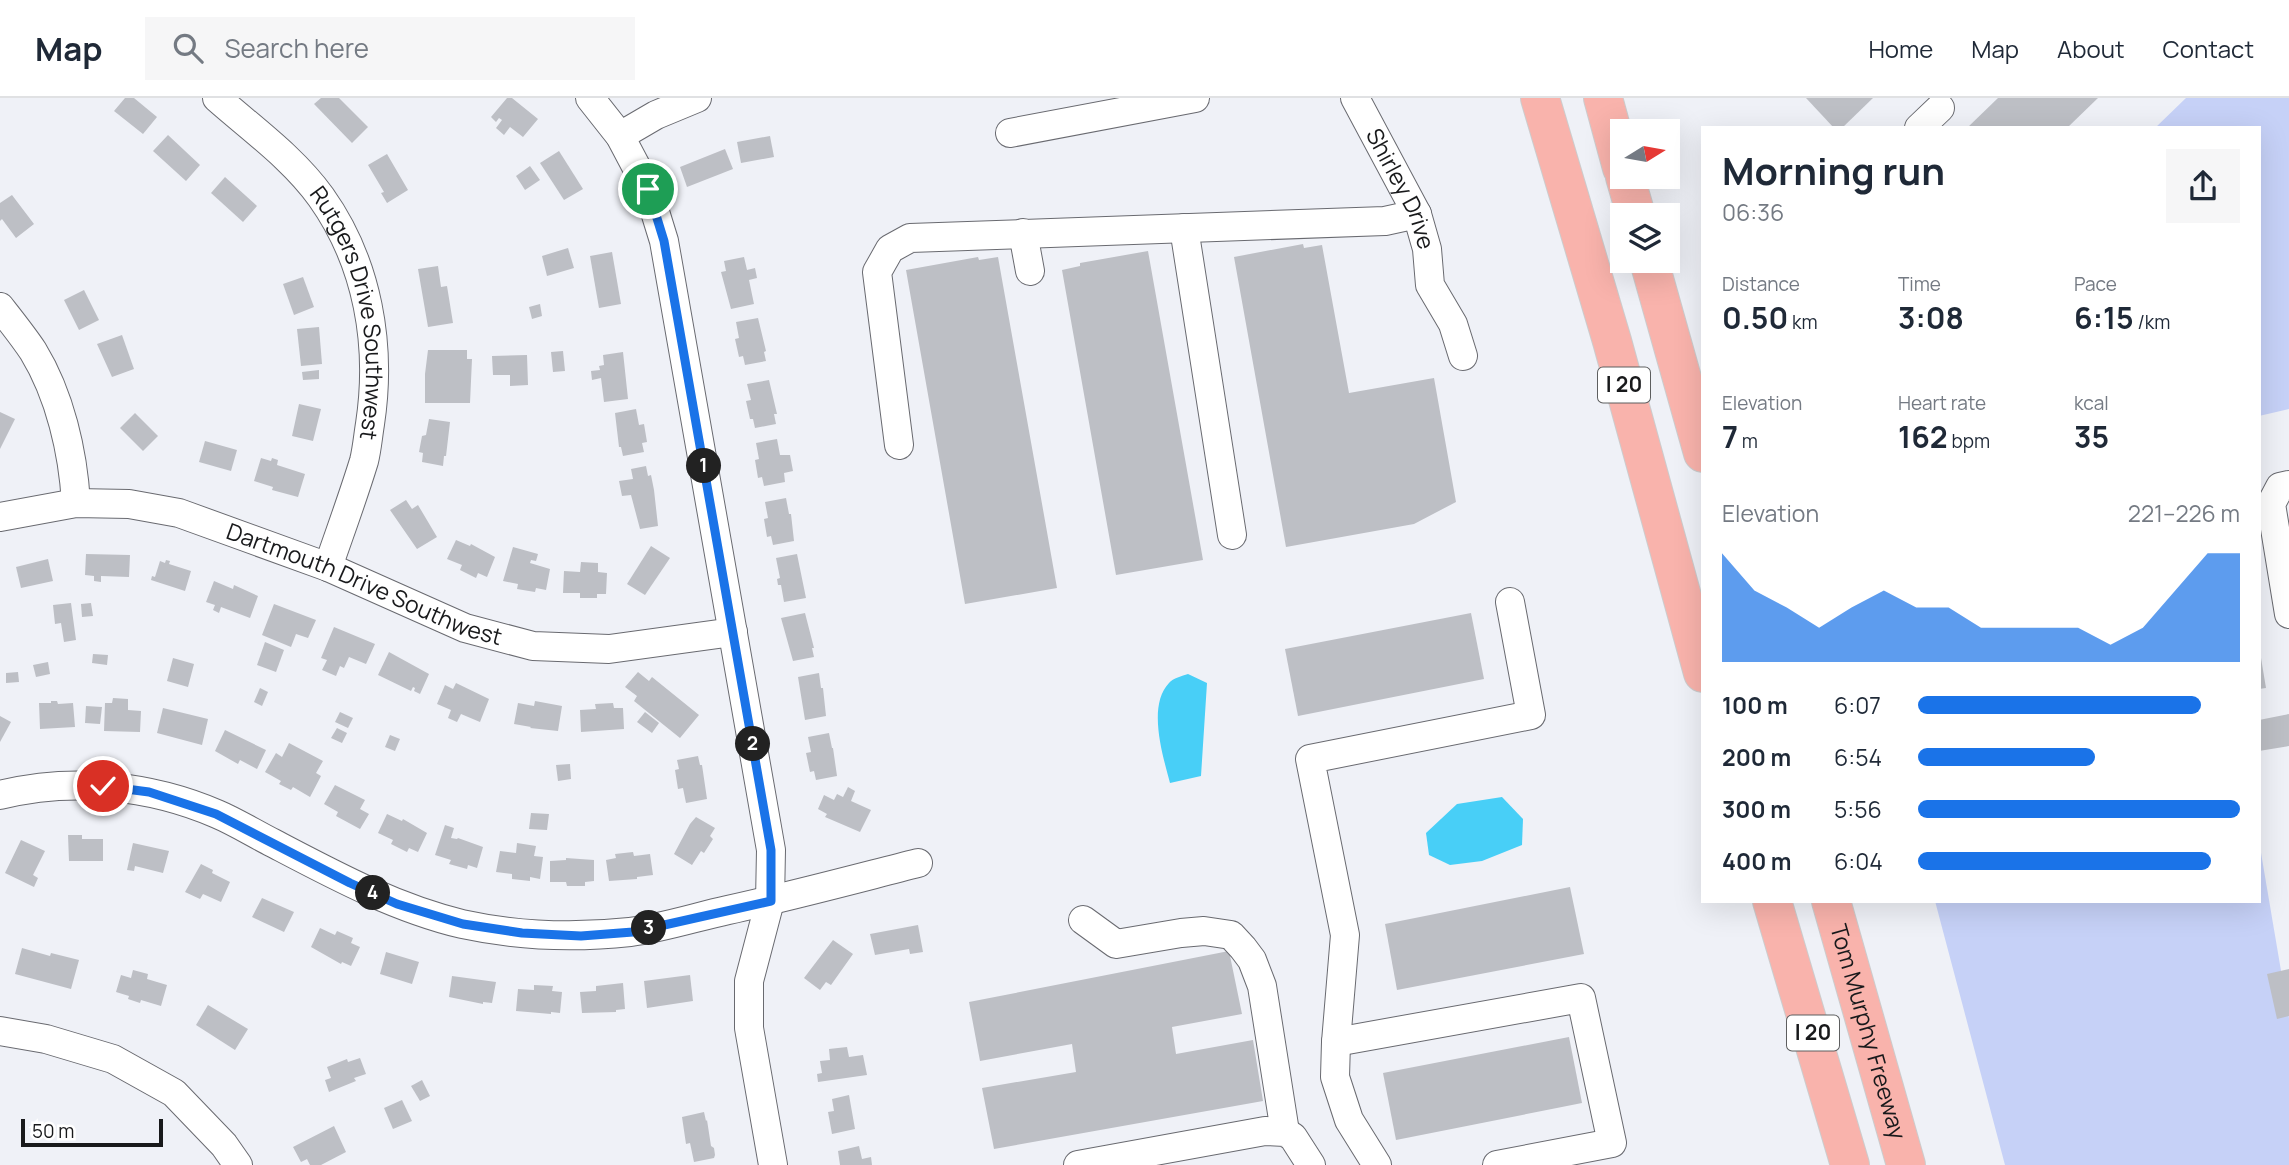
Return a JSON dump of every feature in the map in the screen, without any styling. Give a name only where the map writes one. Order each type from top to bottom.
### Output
[{"type":"highway","name":"I 20","points":[[1540,98],[1615,354],[1701,666]]},
{"type":"highway","points":[[1602,98],[1610,126]]},
{"type":"highway","name":"I 20","points":[[1652,273],[1701,446]]},
{"type":"highway","name":"I 20","points":[[1773,903],[1850,1165]]},
{"type":"highway","name":"Tom Murphy Freeway","points":[[1832,903],[1906,1165]]},
{"type":"street","name":"Rutgers Drive Southwest","points":[[217,98],[286,158],[320,196],[345,237],[368,305],[374,351],[375,392],[365,459],[328,567]]},
{"type":"street","points":[[590,98],[620,136],[648,189],[664,241],[771,850],[771,901],[749,981],[749,1028],[773,1165]]},
{"type":"street","points":[[620,136],[656,115],[697,98]]},
{"type":"street","points":[[1010,133],[1195,98]]},
{"type":"street","name":"Shirley Drive","points":[[1355,98],[1417,214],[1427,249],[1430,285],[1453,324],[1463,356]]},
{"type":"street","points":[[1921,126],[1940,108]]},
{"type":"street","points":[[899,445],[877,272],[890,249],[910,238],[1385,221],[1417,214]]},
{"type":"street","points":[[1184,228],[1232,535]]},
{"type":"street","points":[[1023,233],[1030,271]]},
{"type":"street","points":[[0,307],[33,352],[51,388],[63,424],[74,477],[76,503]]},
{"type":"street","points":[[2289,485],[2280,487],[2271,504],[2289,614]]},
{"type":"street","name":"Dartmouth Drive Southwest","points":[[0,517],[76,503],[129,504],[179,513],[328,567],[465,628],[533,646],[609,649],[733,632]]},
{"type":"street","points":[[1377,1165],[1349,1120],[1335,1077],[1345,935],[1310,759],[1531,715],[1510,601]]},
{"type":"street","points":[[0,795],[50,787],[103,786],[149,792],[216,814],[350,883],[397,904],[463,924],[522,933],[581,936],[633,932],[771,901],[918,863]]},
{"type":"street","points":[[1083,920],[1116,944],[1204,931],[1231,935],[1252,960],[1262,986],[1284,1132]]},
{"type":"street","points":[[1336,1042],[1581,998],[1612,1143],[1497,1165]]},
{"type":"street","points":[[0,1031],[46,1039],[113,1059],[164,1087],[174,1093],[207,1127],[238,1165]]},
{"type":"street","points":[[1078,1165],[1265,1131],[1284,1132],[1293,1138],[1311,1165]]},
{"type":"shaded area","points":[[2186,98],[2289,98],[2289,409],[2261,416],[2261,126],[2157,126]]},
{"type":"shaded area","points":[[2261,853],[2289,1018],[2289,1165],[2005,1165],[1936,903],[2261,903]]},
{"type":"water","points":[[1188,674],[1207,683],[1201,776],[1170,783],[1159,732],[1159,705],[1162,693],[1169,683]]},
{"type":"water","points":[[1502,797],[1523,819],[1522,845],[1482,861],[1450,865],[1429,855],[1426,833],[1457,804]]},
{"type":"building","points":[[125,98],[134,98],[157,117],[143,134],[114,111]]},
{"type":"building","points":[[321,98],[339,98],[368,127],[352,143],[314,104]]},
{"type":"building","points":[[507,98],[512,98],[538,119],[523,137],[510,127],[504,135],[496,128],[502,120],[499,118],[496,122],[491,117]]},
{"type":"building","points":[[1806,98],[1873,98],[1844,126],[1832,126]]},
{"type":"building","points":[[1998,98],[2098,98],[2069,126],[1969,126]]},
{"type":"building","points":[[168,135],[200,165],[186,181],[153,151]]},
{"type":"building","points":[[770,136],[774,157],[741,163],[737,142]]},
{"type":"building","points":[[725,149],[733,169],[687,187],[680,167]]},
{"type":"building","points":[[559,151],[583,189],[564,200],[540,163]]},
{"type":"building","points":[[387,154],[408,190],[387,203],[381,193],[384,192],[368,165]]},
{"type":"building","points":[[530,166],[540,180],[525,190],[516,176]]},
{"type":"building","points":[[225,177],[257,206],[243,222],[211,193]]},
{"type":"building","points":[[12,195],[34,224],[16,238],[2,219],[0,221],[0,203]]},
{"type":"building","points":[[1303,244],[1304,248],[1322,245],[1349,393],[1434,378],[1456,502],[1414,524],[1286,547],[1234,257]]},
{"type":"building","points":[[568,248],[574,268],[547,276],[542,256]]},
{"type":"building","points":[[1148,251],[1203,560],[1116,575],[1062,270],[1080,266],[1080,263]]},
{"type":"building","points":[[612,252],[621,304],[599,308],[590,256]]},
{"type":"building","points":[[744,257],[747,270],[755,268],[757,278],[749,280],[754,304],[731,309],[721,272],[726,271],[724,261]]},
{"type":"building","points":[[978,257],[979,260],[998,257],[1057,588],[965,604],[906,270]]},
{"type":"building","points":[[438,266],[441,287],[447,286],[453,323],[428,327],[418,269]]},
{"type":"building","points":[[303,277],[314,307],[294,315],[283,284]]},
{"type":"building","points":[[84,290],[99,320],[79,330],[64,300]]},
{"type":"building","points":[[540,304],[542,316],[532,319],[529,307]]},
{"type":"building","points":[[758,318],[766,361],[745,365],[743,356],[739,357],[735,339],[739,338],[736,322]]},
{"type":"building","points":[[319,327],[322,364],[301,366],[297,329]]},
{"type":"building","points":[[122,335],[134,369],[112,377],[97,344]]},
{"type":"building","points":[[428,350],[467,350],[467,359],[472,359],[470,403],[425,403]]},
{"type":"building","points":[[563,351],[565,371],[553,372],[551,352]]},
{"type":"building","points":[[623,352],[628,399],[604,402],[601,378],[592,380],[591,371],[600,370],[599,366],[604,365],[603,355]]},
{"type":"building","points":[[527,355],[528,385],[510,386],[510,375],[493,375],[492,356]]},
{"type":"building","points":[[319,370],[319,379],[303,380],[302,372]]},
{"type":"building","points":[[769,380],[777,414],[774,414],[776,424],[755,428],[746,401],[751,400],[747,384]]},
{"type":"building","points":[[299,404],[321,409],[313,441],[292,436]]},
{"type":"building","points":[[636,409],[639,425],[644,424],[647,442],[642,443],[644,452],[623,456],[619,447],[615,413]]},
{"type":"building","points":[[0,412],[15,419],[0,449]]},
{"type":"building","points":[[135,413],[158,436],[143,451],[120,428]]},
{"type":"building","points":[[429,419],[450,422],[443,466],[422,462],[423,453],[419,452]]},
{"type":"building","points":[[777,439],[780,455],[790,455],[793,471],[784,473],[785,482],[764,486],[762,477],[758,478],[756,443]]},
{"type":"building","points":[[205,441],[237,450],[231,471],[199,462]]},
{"type":"building","points":[[261,458],[278,460],[277,465],[305,474],[298,497],[272,490],[273,487],[254,481]]},
{"type":"building","points":[[646,466],[654,490],[658,526],[640,529],[631,495],[622,496],[619,481],[633,479],[631,469]]},
{"type":"building","points":[[786,498],[794,541],[773,545],[771,536],[767,537],[765,502]]},
{"type":"building","points":[[406,500],[412,509],[418,505],[437,537],[417,549],[390,510]]},
{"type":"building","points":[[456,540],[470,546],[471,544],[495,557],[487,577],[478,573],[476,578],[460,570],[462,565],[447,559]]},
{"type":"building","points":[[651,546],[670,558],[645,595],[627,584]]},
{"type":"building","points":[[513,547],[538,554],[536,561],[531,560],[530,563],[550,569],[546,590],[536,588],[535,592],[517,589],[518,584],[503,581]]},
{"type":"building","points":[[86,554],[130,555],[129,577],[101,576],[101,582],[94,581],[94,576],[85,575]]},
{"type":"building","points":[[797,554],[806,598],[784,602],[781,585],[778,585],[777,579],[780,578],[776,558]]},
{"type":"building","points":[[48,559],[53,581],[21,588],[16,567]]},
{"type":"building","points":[[166,560],[170,561],[169,564],[191,571],[185,591],[151,580],[152,576],[155,577],[160,561],[165,563]]},
{"type":"building","points":[[581,562],[598,563],[598,572],[607,573],[606,594],[597,594],[597,598],[580,598],[580,593],[563,593],[564,571],[580,572]]},
{"type":"building","points":[[214,581],[233,589],[234,585],[258,596],[250,618],[221,607],[219,613],[213,610],[215,605],[206,602]]},
{"type":"building","points":[[71,603],[76,640],[64,642],[61,623],[55,624],[53,605]]},
{"type":"building","points":[[91,603],[93,616],[82,617],[81,604]]},
{"type":"building","points":[[274,604],[316,620],[308,638],[296,634],[291,647],[262,635]]},
{"type":"building","points":[[805,613],[814,657],[793,661],[781,618]]},
{"type":"building","points":[[1471,613],[1484,679],[1298,716],[1285,649]]},
{"type":"building","points":[[334,627],[375,644],[366,664],[349,657],[344,668],[340,666],[336,676],[322,670],[327,660],[321,658]]},
{"type":"building","points":[[265,642],[284,650],[276,672],[257,665]]},
{"type":"building","points":[[389,652],[429,674],[420,694],[414,691],[413,687],[411,691],[378,675]]},
{"type":"building","points":[[93,654],[108,655],[107,665],[92,663]]},
{"type":"building","points":[[173,658],[194,664],[188,687],[167,681]]},
{"type":"building","points":[[2261,658],[2266,688],[2261,689]]},
{"type":"building","points":[[48,662],[50,674],[36,677],[33,665]]},
{"type":"building","points":[[18,672],[19,682],[6,683],[6,673]]},
{"type":"building","points":[[638,672],[649,681],[652,677],[699,715],[680,738],[634,701],[637,696],[625,687]]},
{"type":"building","points":[[819,673],[826,716],[805,720],[798,677]]},
{"type":"building","points":[[456,683],[489,699],[480,722],[461,714],[457,722],[448,718],[451,710],[437,704],[445,685],[453,689]]},
{"type":"building","points":[[260,688],[268,692],[262,706],[254,702]]},
{"type":"building","points":[[113,698],[128,699],[128,710],[141,711],[140,732],[104,731],[105,703],[112,703]]},
{"type":"building","points":[[57,701],[58,704],[73,703],[75,727],[40,729],[39,703]]},
{"type":"building","points":[[535,701],[562,706],[558,731],[514,724],[518,703],[534,706]]},
{"type":"building","points":[[613,703],[614,708],[623,708],[624,729],[581,732],[580,710],[596,709],[595,704]]},
{"type":"building","points":[[86,706],[102,707],[100,724],[85,723]]},
{"type":"building","points":[[163,708],[208,719],[202,745],[157,733]]},
{"type":"building","points":[[340,712],[353,718],[348,728],[335,722]]},
{"type":"building","points":[[645,712],[659,723],[652,733],[637,722]]},
{"type":"building","points":[[2289,714],[2289,746],[2261,751],[2261,720]]},
{"type":"building","points":[[0,716],[11,722],[0,742]]},
{"type":"building","points":[[337,728],[347,733],[342,743],[331,738]]},
{"type":"building","points":[[225,730],[266,750],[257,769],[240,760],[238,764],[215,751]]},
{"type":"building","points":[[829,733],[837,776],[816,780],[814,771],[810,772],[806,753],[811,752],[808,737]]},
{"type":"building","points":[[390,735],[400,739],[395,751],[385,747]]},
{"type":"building","points":[[289,743],[323,761],[316,773],[321,776],[310,797],[293,787],[291,790],[279,784],[281,781],[265,772],[276,753],[282,757]]},
{"type":"building","points":[[698,756],[707,799],[686,803],[683,788],[678,789],[675,770],[679,769],[677,760]]},
{"type":"building","points":[[570,764],[571,779],[558,781],[556,765]]},
{"type":"building","points":[[335,785],[365,800],[360,809],[369,814],[360,829],[336,816],[338,812],[324,804]]},
{"type":"building","points":[[848,787],[855,791],[851,801],[871,810],[860,832],[825,817],[827,814],[818,809],[824,795],[834,800],[837,794],[843,797]]},
{"type":"building","points":[[531,813],[549,814],[547,830],[529,829]]},
{"type":"building","points":[[387,814],[402,821],[403,819],[427,833],[418,852],[409,848],[407,852],[391,844],[393,840],[378,833]]},
{"type":"building","points":[[696,817],[715,828],[710,836],[713,839],[692,865],[674,854]]},
{"type":"building","points":[[445,825],[454,828],[451,838],[483,847],[477,868],[468,865],[467,869],[449,864],[451,860],[435,855]]},
{"type":"building","points":[[68,835],[82,835],[82,839],[103,839],[103,861],[69,861]]},
{"type":"building","points":[[21,840],[45,851],[33,875],[38,878],[34,887],[5,873]]},
{"type":"building","points":[[133,843],[169,851],[163,873],[135,866],[134,871],[127,870]]},
{"type":"building","points":[[517,843],[536,846],[534,856],[543,857],[540,879],[512,879],[512,874],[496,872],[500,851],[516,853]]},
{"type":"building","points":[[633,852],[634,856],[650,854],[653,875],[609,881],[606,860],[616,858],[615,854]]},
{"type":"building","points":[[566,858],[594,860],[594,881],[585,882],[585,886],[550,882],[550,861]]},
{"type":"building","points":[[201,864],[230,882],[221,902],[203,894],[200,899],[185,892]]},
{"type":"building","points":[[1570,887],[1584,954],[1397,990],[1385,924]]},
{"type":"building","points":[[262,898],[294,912],[284,932],[252,917]]},
{"type":"building","points":[[918,925],[923,952],[910,954],[909,949],[875,955],[870,934]]},
{"type":"building","points":[[320,928],[335,935],[337,931],[353,938],[351,943],[360,947],[351,966],[342,962],[341,964],[311,947]]},
{"type":"building","points":[[833,940],[853,954],[831,985],[826,982],[820,990],[804,978]]},
{"type":"building","points":[[22,948],[79,960],[71,989],[15,974]]},
{"type":"building","points":[[1229,951],[1242,1014],[1172,1027],[1176,1054],[1253,1040],[1263,1101],[994,1149],[982,1088],[1076,1072],[1072,1044],[980,1061],[969,1002]]},
{"type":"building","points":[[386,952],[419,962],[412,984],[380,974]]},
{"type":"building","points":[[2289,969],[2289,1016],[2277,1019],[2267,974]]},
{"type":"building","points":[[133,970],[148,974],[147,979],[167,985],[161,1006],[141,1000],[140,1003],[116,992],[121,975],[131,978]]},
{"type":"building","points":[[690,975],[693,1001],[647,1008],[644,981]]},
{"type":"building","points":[[452,976],[496,982],[492,1003],[483,1004],[449,997]]},
{"type":"building","points":[[623,983],[625,1009],[616,1012],[582,1013],[580,992],[596,991],[596,986]]},
{"type":"building","points":[[534,985],[553,986],[552,991],[562,992],[560,1013],[516,1011],[518,989],[534,990]]},
{"type":"building","points":[[208,1005],[248,1029],[235,1050],[196,1025]]},
{"type":"building","points":[[1569,1037],[1582,1103],[1396,1140],[1383,1073]]},
{"type":"building","points":[[847,1047],[849,1057],[863,1055],[867,1075],[818,1082],[817,1074],[822,1073],[820,1061],[830,1060],[829,1049]]},
{"type":"building","points":[[360,1058],[366,1074],[329,1092],[325,1080],[331,1078],[327,1067],[347,1059],[348,1062]]},
{"type":"building","points":[[422,1080],[430,1096],[420,1101],[411,1086]]},
{"type":"building","points":[[849,1095],[855,1129],[832,1134],[828,1112],[834,1111],[832,1099]]},
{"type":"building","points":[[402,1100],[412,1121],[393,1129],[384,1108]]},
{"type":"building","points":[[704,1112],[715,1155],[714,1158],[694,1162],[690,1143],[686,1144],[682,1117]]},
{"type":"building","points":[[334,1126],[346,1152],[321,1165],[310,1165],[307,1159],[301,1162],[293,1147]]},
{"type":"building","points":[[859,1146],[862,1159],[871,1157],[872,1165],[840,1165],[838,1151]]},
{"type":"route","points":[[103,786],[149,792],[216,814],[350,883],[397,904],[463,924],[522,933],[581,936],[633,932],[771,901],[771,850],[664,241],[648,189]]}]
